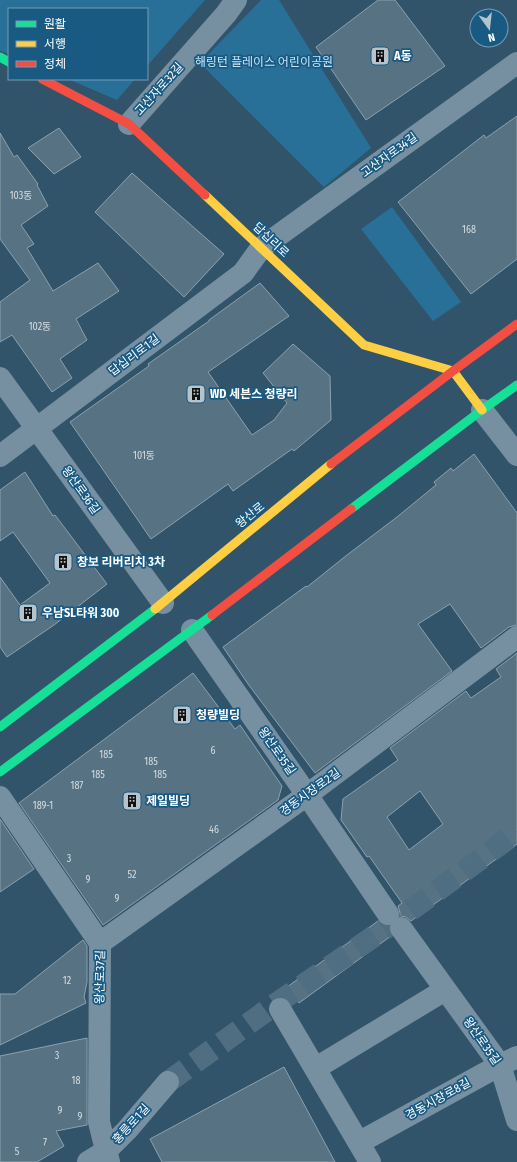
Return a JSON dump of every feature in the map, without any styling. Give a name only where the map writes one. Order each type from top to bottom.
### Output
[{"type":"main road","name":"답십리로","points":[[44,80],[129,124],[364,344],[453,371]]},
{"type":"main road","name":"왕산로","points":[[0,727],[163,603],[345,453],[517,324]]},
{"type":"main road","points":[[453,371],[482,410]]},
{"type":"main road","points":[[0,772],[192,630],[517,385]]},
{"type":"street","name":"고산자로32길","points":[[129,124],[226,14],[236,0]]},
{"type":"street","name":"고산자로34길","points":[[261,248],[517,63]]},
{"type":"street","name":"답십리로1길","points":[[0,456],[243,274],[261,248]]},
{"type":"street","name":"왕산로36길","points":[[0,378],[163,603]]},
{"type":"street","points":[[482,410],[517,455]]},
{"type":"street","name":"왕산로35길","points":[[192,630],[394,921],[445,990],[508,1061],[517,1120]]},
{"type":"street","name":"경동시장로2길","points":[[100,943],[307,795],[517,637]]},
{"type":"street","name":"왕산로37길","points":[[0,797],[100,943],[99,1122],[101,1158]]},
{"type":"street","points":[[316,1068],[445,990]]},
{"type":"street","points":[[280,1009],[360,1142],[370,1162]]},
{"type":"street","name":"경동시장로8길","points":[[360,1142],[508,1061]]},
{"type":"street","name":"홍릉로1길","points":[[101,1158],[168,1082]]},
{"type":"green space","points":[[0,0],[205,0],[148,65],[148,8],[8,8],[8,54],[0,51]]},
{"type":"green space","name":"해링턴 플레이스 어린이공원","points":[[261,0],[279,0],[371,148],[324,187],[200,63]]},
{"type":"green space","points":[[70,80],[134,80],[117,100]]},
{"type":"green space","points":[[392,207],[461,302],[433,321],[361,229]]},
{"type":"building","name":"A동","points":[[378,0],[395,0],[445,66],[366,120],[316,47]]},
{"type":"building","points":[[517,116],[517,259],[471,294],[398,202],[484,135],[486,138]]},
{"type":"building","points":[[59,128],[81,157],[54,174],[28,148]]},
{"type":"building","points":[[0,133],[14,157],[17,155],[38,184],[37,185],[48,206],[21,225],[34,244],[27,248],[53,291],[98,263],[119,291],[76,319],[87,340],[60,359],[72,378],[52,392],[12,335],[0,342],[0,302],[30,280],[0,239]]},
{"type":"building","points":[[132,173],[224,254],[184,297],[95,212]]},
{"type":"building","points":[[260,283],[289,316],[208,372],[252,435],[274,420],[287,403],[263,373],[293,344],[330,376],[331,420],[294,451],[292,449],[233,491],[228,484],[151,539],[70,422],[149,366],[148,364]]},
{"type":"building","points":[[474,454],[517,513],[517,625],[509,627],[481,648],[450,604],[418,624],[452,671],[315,773],[248,684],[223,647],[306,586],[307,587],[436,485],[434,482],[451,468],[453,471]]},
{"type":"building","points":[[25,472],[53,516],[55,515],[107,584],[54,625],[7,657],[0,647],[0,577],[20,605],[50,583],[13,532],[0,541],[0,490]]},
{"type":"building","points":[[517,653],[517,844],[411,921],[406,917],[400,916],[398,906],[402,903],[369,856],[367,857],[341,820],[343,799],[398,760],[390,748],[466,691],[471,698],[501,677],[496,669]],"holes":[[[420,791],[443,824],[409,850],[387,817]]]},
{"type":"building","points":[[193,673],[235,729],[240,725],[282,786],[278,800],[103,925],[19,803]]},
{"type":"building","points":[[0,819],[34,869],[0,892]]},
{"type":"building","points":[[378,921],[383,925],[389,926],[391,936],[299,1003],[287,987]]},
{"type":"building","points":[[83,940],[87,946],[87,982],[84,997],[86,1003],[0,1045],[0,994],[15,994]]},
{"type":"building","points":[[87,1038],[87,1125],[56,1131],[64,1146],[37,1162],[0,1162],[0,1056]]},
{"type":"building","points":[[284,1067],[335,1162],[162,1162],[150,1139]]},
{"type":"tunnel","points":[[168,1082],[277,1003],[396,921],[517,832]]},
{"type":"traffic: fast","points":[[0,57],[8,61]]},
{"type":"traffic: fast","points":[[351,509],[517,385]]},
{"type":"traffic: fast","points":[[0,727],[155,609]]},
{"type":"traffic: fast","points":[[0,772],[212,615]]},
{"type":"traffic: slow","points":[[205,195],[364,345],[453,371],[482,410]]},
{"type":"traffic: slow","points":[[155,609],[331,464]]},
{"type":"traffic: jam","points":[[44,80],[129,124],[205,195]]},
{"type":"traffic: jam","points":[[331,464],[517,324]]},
{"type":"traffic: jam","points":[[212,615],[351,509]]},
{"type":"place","name":"A동","points":[[380,56]]},
{"type":"place","name":"WD 세븐스 청량리","points":[[196,394]]},
{"type":"place","name":"창보 리버리치 3차","points":[[63,562]]},
{"type":"place","name":"우남SL타워 300","points":[[28,613]]},
{"type":"place","name":"청량빌딩","points":[[182,715]]},
{"type":"place","name":"제일빌딩","points":[[132,801]]}]
